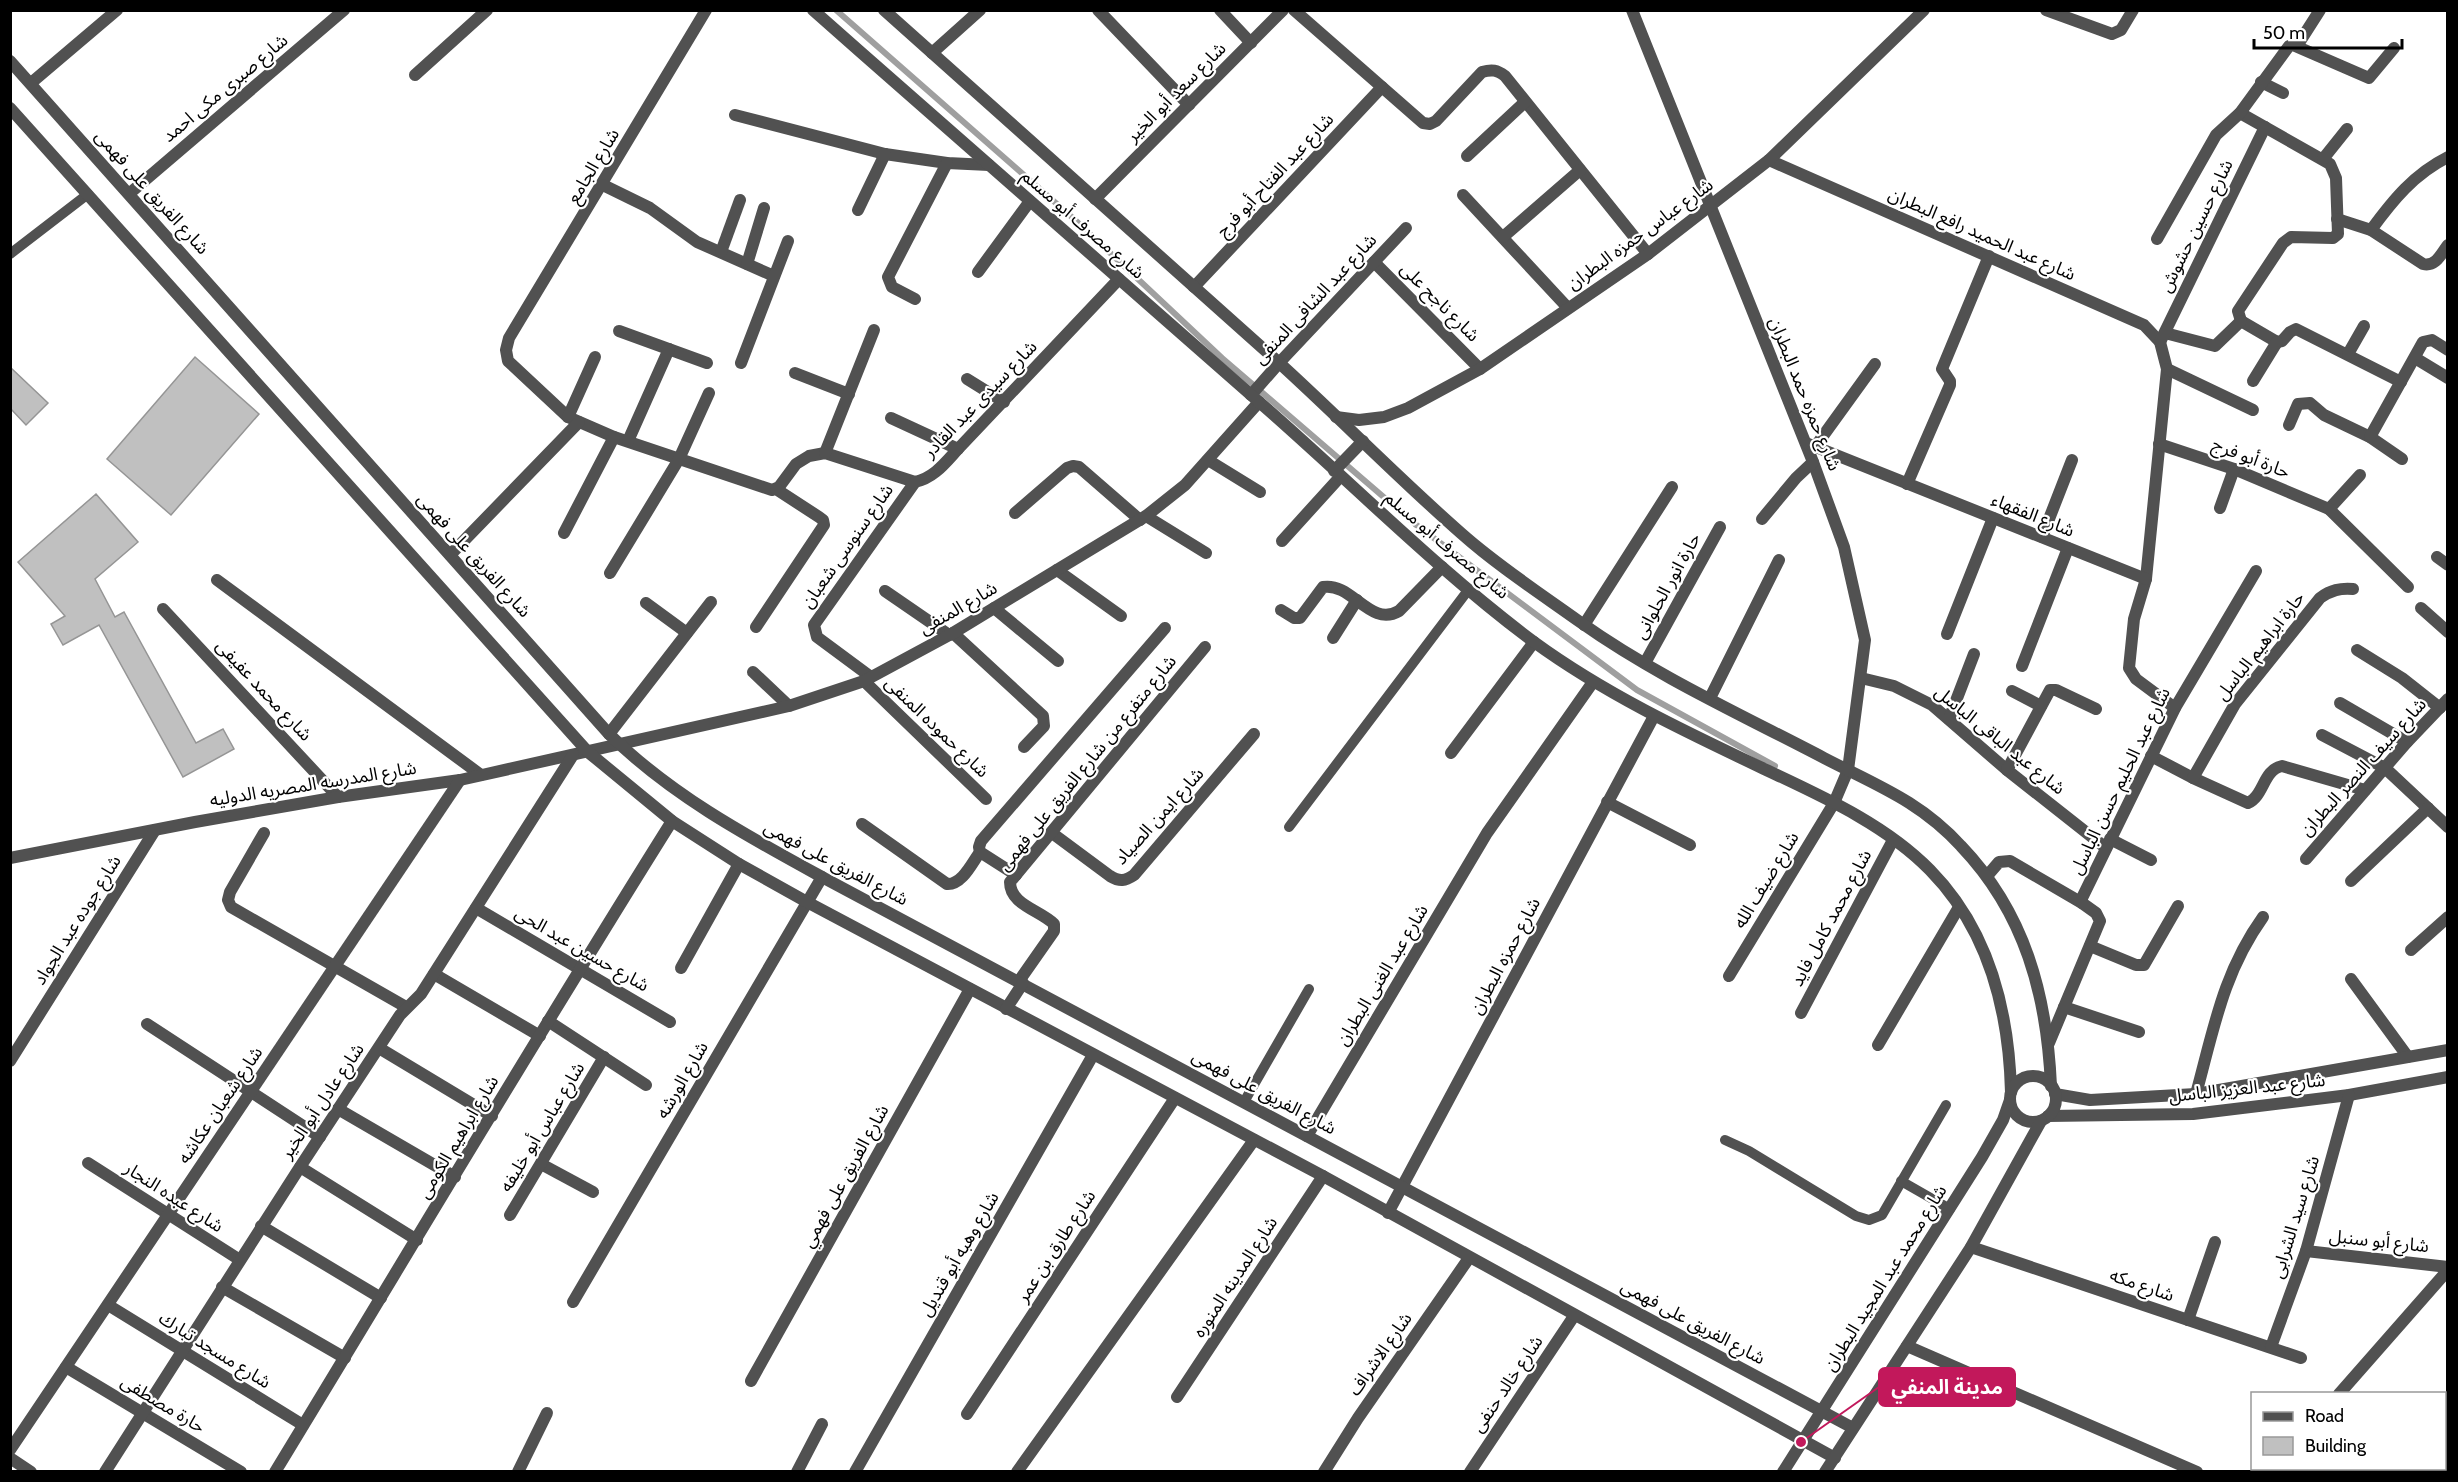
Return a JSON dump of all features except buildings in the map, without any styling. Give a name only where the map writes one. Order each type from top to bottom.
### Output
[{"type":"street","points":[[31,83],[117,10]]},
{"type":"street","name":"شارع صبرى مكى احمد","points":[[130,193],[345,10]]},
{"type":"street","points":[[416,75],[487,10]]},
{"type":"street","name":"شارع الجامع","points":[[574,419],[508,361],[506,350],[509,338],[603,185],[706,10]]},
{"type":"street","name":"شارع مصرف أبو مسلم","points":[[813,10],[1255,398],[1442,567],[1534,642],[1593,682],[1654,716],[1834,803],[1893,840],[1930,870],[1959,907],[1979,941],[1997,986],[2005,1014],[2010,1053],[2010,1096]]},
{"type":"street","name":"شارع مصرف أبو مسلم","points":[[884,10],[1279,363],[1465,537],[1584,625],[1645,663],[1899,795],[1932,818],[1961,845],[1987,876],[2006,906],[2022,939],[2035,972],[2044,1007],[2053,1090]]},
{"type":"street","points":[[932,53],[980,10]]},
{"type":"street","points":[[1098,10],[1189,105]]},
{"type":"street","points":[[1220,10],[1251,43]]},
{"type":"street","name":"شارع سعد أبو الخير","points":[[1095,199],[1283,10]]},
{"type":"street","points":[[1294,10],[1417,120],[1430,124],[1436,121],[1482,72],[1490,69],[1498,71],[1505,76],[1648,254]]},
{"type":"street","name":"شارع حمزه حمد البطران","points":[[1632,10],[1710,206],[1810,445],[1813,462],[1844,547],[1856,591],[1865,640],[1862,678],[1848,770],[1834,803]]},
{"type":"street","name":"شارع عباس حمزه البطران","points":[[1336,417],[1359,420],[1384,417],[1408,408],[1480,369],[1648,254],[1769,160],[1924,10]]},
{"type":"street","points":[[2046,10],[2112,34],[2121,30],[2133,10]]},
{"type":"street","points":[[2297,46],[2319,10]]},
{"type":"street","points":[[2157,239],[2216,135],[2240,113],[2285,48],[2297,46],[2369,78],[2394,48]]},
{"type":"street","name":"شارع الفريق على فهمى","points":[[10,61],[130,193],[609,734],[672,787],[728,825],[822,877],[1853,1428]]},
{"type":"street","points":[[2261,82],[2283,93]]},
{"type":"street","name":"شارع عبد الفتاح أبو فرج","points":[[1194,287],[1382,87]]},
{"type":"street","points":[[1467,156],[1525,102]]},
{"type":"street","points":[[10,108],[588,752],[672,821],[739,864],[807,902],[1323,1176],[1834,1458]]},
{"type":"street","points":[[2240,113],[2324,159],[2335,170],[2338,234],[2333,238],[2291,237],[2283,243],[2238,311],[2241,321],[2277,342]]},
{"type":"street","points":[[735,115],[885,154],[947,163],[989,165]]},
{"type":"street","name":"شارع حسين حشوش","points":[[2163,337],[2265,127]]},
{"type":"street","points":[[2324,159],[2347,129]]},
{"type":"street","points":[[858,210],[885,154]]},
{"type":"street","points":[[2371,230],[2406,186],[2434,164],[2448,157]]},
{"type":"street","name":"شارع عبد الحميد رافع البطران","points":[[1769,160],[2144,326],[2163,337],[2166,364]]},
{"type":"street","points":[[915,300],[892,287],[888,277],[947,163]]},
{"type":"street","points":[[1503,237],[1580,170]]},
{"type":"street","points":[[603,185],[650,208],[697,242],[774,276]]},
{"type":"street","points":[[1462,195],[1568,308]]},
{"type":"street","points":[[721,252],[741,200]]},
{"type":"street","points":[[978,272],[1030,201]]},
{"type":"street","points":[[747,264],[764,208]]},
{"type":"street","points":[[2337,219],[2371,230],[2428,266],[2434,264],[2448,245]]},
{"type":"street","name":"شارع عبد الشافى المنفى","points":[[1255,398],[1279,363],[1406,228]]},
{"type":"street","points":[[741,363],[788,241]]},
{"type":"street","points":[[1907,483],[1950,385],[1942,369],[1989,256]]},
{"type":"street","name":"شارع ناجح على","points":[[1374,262],[1480,369]]},
{"type":"street","name":"شارع سيدى عبد القادر","points":[[915,482],[925,480],[938,470],[1005,402],[1119,279]]},
{"type":"street","points":[[2163,337],[2215,346],[2241,321]]},
{"type":"street","points":[[2348,354],[2364,326]]},
{"type":"street","points":[[2253,381],[2277,342],[2282,341],[2296,329],[2401,382]]},
{"type":"street","points":[[825,453],[874,330]]},
{"type":"street","points":[[619,331],[706,363]]},
{"type":"street","points":[[2370,437],[2423,342],[2432,340],[2448,350]]},
{"type":"street","points":[[628,441],[669,349]]},
{"type":"street","points":[[450,555],[574,419],[595,357]]},
{"type":"street","points":[[2415,358],[2448,378]]},
{"type":"street","points":[[1810,445],[1875,364]]},
{"type":"street","points":[[2175,708],[2136,679],[2129,668],[2134,619],[2146,579],[2166,364],[2253,410]]},
{"type":"street","points":[[795,373],[849,394]]},
{"type":"street","points":[[967,379],[1005,402]]},
{"type":"street","points":[[610,573],[679,459],[709,393]]},
{"type":"street","name":"شارع المنفى","points":[[620,744],[789,706],[867,679],[951,634],[1143,518],[1185,485],[1209,460],[1255,398]]},
{"type":"street","points":[[2289,425],[2298,404],[2310,403],[2324,415],[2370,437],[2402,459]]},
{"type":"street","points":[[891,418],[958,449]]},
{"type":"street","points":[[574,419],[614,437],[767,489],[776,489],[823,520],[824,525],[756,627]]},
{"type":"street","points":[[564,533],[614,437]]},
{"type":"street","points":[[1282,541],[1363,441]]},
{"type":"street","name":"حارة أبو فرج","points":[[2159,444],[2234,470],[2329,509],[2408,587]]},
{"type":"street","name":"شارع الفقهاء","points":[[1810,445],[2146,579]]},
{"type":"street","points":[[776,489],[796,464],[809,456],[825,453],[915,482]]},
{"type":"street","points":[[1209,460],[1260,492]]},
{"type":"street","points":[[2042,537],[2072,460]]},
{"type":"street","points":[[1762,519],[1796,478],[1813,462]]},
{"type":"street","points":[[1015,513],[1073,465],[1079,467],[1143,518],[1206,553]]},
{"type":"street","points":[[2220,508],[2234,470]]},
{"type":"street","points":[[2329,509],[2360,475]]},
{"type":"street","name":"شارع سنوسى شعبان","points":[[867,679],[817,637],[814,625],[915,482]]},
{"type":"street","points":[[1584,625],[1672,487]]},
{"type":"street","points":[[1947,634],[1993,518]]},
{"type":"street","name":"حارة انور الحلوانى","points":[[1645,663],[1720,527]]},
{"type":"street","points":[[2022,666],[2068,548]]},
{"type":"street","points":[[2437,557],[2448,565]]},
{"type":"street","points":[[1710,698],[1779,560]]},
{"type":"street","points":[[1281,610],[1294,618],[1300,618],[1323,588],[1330,586],[1336,587],[1379,615],[1393,615],[1442,567]]},
{"type":"street","points":[[1057,570],[1121,616]]},
{"type":"street","name":"شارع عبد الحليم حسن الباسل","points":[[2049,1043],[2100,921],[2096,913],[2082,903],[2082,898],[2175,708],[2256,571]]},
{"type":"street","points":[[217,580],[481,775]]},
{"type":"street","name":"حارة ابراهيم الباسل","points":[[2193,778],[2235,704],[2320,598],[2330,591],[2342,588],[2353,589]]},
{"type":"street","points":[[885,591],[951,634],[1043,716],[1044,726],[1024,747]]},
{"type":"street","points":[[1333,638],[1357,600]]},
{"type":"street","points":[[609,734],[711,602]]},
{"type":"street","points":[[646,603],[687,633]]},
{"type":"street","points":[[994,608],[1058,661]]},
{"type":"street","points":[[2421,608],[2448,632]]},
{"type":"street","name":"شارع محمد عفيفى","points":[[163,609],[338,797]]},
{"type":"street","points":[[1016,875],[980,852],[978,847],[981,841],[1165,628]]},
{"type":"street","points":[[1451,753],[1534,642]]},
{"type":"street","name":"شارع متفرع من شارع الفريق على فهمى","points":[[1021,982],[1054,931],[1054,924],[1015,898],[1010,891],[1010,882],[1205,647]]},
{"type":"street","points":[[2357,650],[2444,704]]},
{"type":"street","points":[[1949,719],[1974,654]]},
{"type":"street","points":[[753,672],[789,706]]},
{"type":"street","name":"شارع عبد الباقى الباسل","points":[[1862,678],[1914,694],[1949,719],[2007,770],[2108,843],[2151,860]]},
{"type":"street","name":"شارع حموده المنفى","points":[[867,679],[986,799]]},
{"type":"street","name":"شارع عبد الغنى البطران","points":[[1307,1136],[1487,833],[1593,682]]},
{"type":"street","points":[[2007,770],[2048,692],[2053,689],[2096,709]]},
{"type":"street","points":[[2012,691],[2041,706]]},
{"type":"street","points":[[2340,702],[2407,742]]},
{"type":"street","name":"شارع سيف النصر البطران","points":[[2306,859],[2407,742],[2444,704]]},
{"type":"street","name":"شارع حمزه البطران","points":[[1388,1213],[1654,716]]},
{"type":"street","name":"شارع ايمن الصياد","points":[[1052,833],[1110,876],[1118,881],[1127,880],[1134,875],[1254,734]]},
{"type":"street","points":[[2322,735],[2385,768],[2448,827]]},
{"type":"street","name":"شارع المدرسه المصريه الدوليه","points":[[10,858],[338,797],[460,780],[620,744]]},
{"type":"street","name":"شارع عادل أبو الخير","points":[[105,1472],[338,1108],[406,1007],[418,999],[573,755]]},
{"type":"street","points":[[2151,756],[2248,803],[2254,800],[2271,771],[2282,766],[2365,790]]},
{"type":"street","name":"شارع شعبان عكاشه","points":[[10,1450],[460,780]]},
{"type":"street","points":[[1607,802],[1690,845]]},
{"type":"street","name":"شارع ضيف الله","points":[[1729,976],[1834,803]]},
{"type":"street","points":[[2350,880],[2428,808]]},
{"type":"street","name":"شارع ابراهيم الكومى","points":[[275,1472],[492,1116],[579,968],[672,821]]},
{"type":"street","points":[[862,824],[948,884],[958,882],[980,852]]},
{"type":"street","name":"شارع جوده عبد الجواد","points":[[10,1061],[155,830]]},
{"type":"street","points":[[264,833],[230,892],[228,900],[231,907],[406,1007]]},
{"type":"street","name":"شارع محمد كامل فايد","points":[[1801,1013],[1893,840]]},
{"type":"street","points":[[1987,876],[1999,862],[2010,861],[2082,903]]},
{"type":"street","points":[[681,968],[739,864]]},
{"type":"street","name":"شارع الورشه","points":[[573,1302],[822,877]]},
{"type":"street","points":[[2090,946],[2136,965],[2144,964],[2178,906]]},
{"type":"street","points":[[1878,1045],[1959,907]]},
{"type":"street","name":"شارع حسين عبد الحى","points":[[476,908],[670,1022]]},
{"type":"street","points":[[2411,950],[2448,916]]},
{"type":"street","points":[[2196,1094],[2226,984],[2248,938],[2263,917]]},
{"type":"street","points":[[434,974],[540,1036]]},
{"type":"street","points":[[2351,979],[2408,1057]]},
{"type":"street","points":[[1006,1009],[1021,982]]},
{"type":"street","name":"شارع الفريق على فهمي","points":[[751,1380],[970,990]]},
{"type":"street","points":[[2064,1007],[2139,1032]]},
{"type":"street","points":[[548,1021],[646,1085]]},
{"type":"street","points":[[147,1024],[320,1137]]},
{"type":"street","points":[[379,1048],[492,1116]]},
{"type":"street","name":"شارع عبد العزيز الباسل","points":[[2053,1090],[2091,1100],[2196,1094],[2448,1050]]},
{"type":"street","name":"شارع وهبه أبو قنديل","points":[[855,1472],[1093,1055]]},
{"type":"street","name":"شارع عباس أبو خليفه","points":[[510,1215],[604,1058]]},
{"type":"street","points":[[1825,1472],[1971,1246],[2056,1102],[2053,1090],[2044,1079],[2034,1076],[2016,1083],[2010,1096],[2017,1116],[2024,1121],[2045,1118]]},
{"type":"street","name":"شارع عبد العزيز الباسل","points":[[2045,1118],[2193,1114],[2349,1095],[2448,1077]]},
{"type":"street","name":"شارع سيد الشرابى","points":[[2271,1347],[2306,1251],[2349,1095]]},
{"type":"street","name":"شارع محمد عبد المجيد البطران","points":[[1782,1472],[1994,1139],[2010,1096]]},
{"type":"street","name":"شارع طارق بن عمر","points":[[967,1414],[1175,1098]]},
{"type":"street","points":[[338,1108],[455,1177]]},
{"type":"street","points":[[1017,1472],[1254,1140]]},
{"type":"street","name":"شارع عبده النجار","points":[[88,1163],[240,1260]]},
{"type":"street","points":[[541,1164],[593,1192]]},
{"type":"street","points":[[300,1167],[417,1240]]},
{"type":"street","name":"شارع المدينه المنوره","points":[[1177,1397],[1323,1176]]},
{"type":"street","points":[[261,1226],[381,1298]]},
{"type":"street","points":[[2188,1320],[2215,1242]]},
{"type":"street","name":"شارع مكه","points":[[1971,1246],[2301,1358]]},
{"type":"street","name":"شارع أبو سنبل","points":[[2306,1251],[2448,1269]]},
{"type":"street","name":"شارع الاشراف","points":[[1324,1472],[1358,1418],[1469,1258]]},
{"type":"street","points":[[2341,1392],[2448,1269]]},
{"type":"street","points":[[222,1287],[345,1358]]},
{"type":"street","name":"شارع مسجد تبارك","points":[[108,1305],[303,1425]]},
{"type":"street","name":"شارع خالد حنفى","points":[[1470,1472],[1574,1316]]},
{"type":"street","points":[[1907,1346],[2197,1472]]},
{"type":"street","name":"حارة مصطفى","points":[[66,1367],[241,1472]]},
{"type":"street","points":[[518,1472],[547,1413]]},
{"type":"street","points":[[797,1472],[822,1424]]},
{"type":"street","points":[[10,1458],[31,1472]]},
{"type":"lane","points":[[10,254],[87,194]]},
{"type":"lane","points":[[1289,827],[1469,589]]},
{"type":"lane","points":[[1244,1102],[1309,989]]},
{"type":"lane","points":[[1725,1140],[1749,1151],[1863,1220],[1876,1218],[1882,1215],[1946,1105]]},
{"type":"lane","points":[[1901,1181],[1950,1209]]},
{"type":"waterway","points":[[836,10],[1074,219],[1222,358],[1415,524],[1637,690],[1775,766]]},
{"type":"place","name":"مدينة المنفي","points":[[1801,1442]]}]
